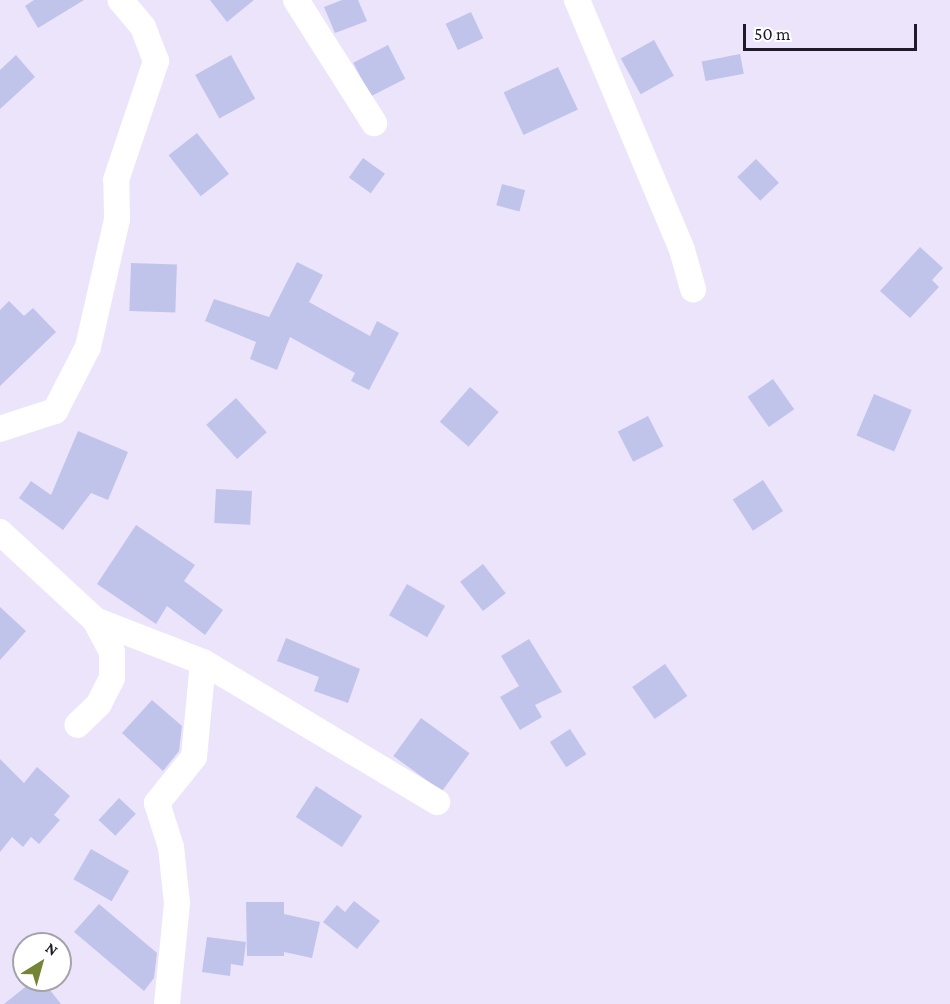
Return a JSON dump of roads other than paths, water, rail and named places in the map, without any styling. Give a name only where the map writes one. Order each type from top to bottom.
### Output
[{"type":"street","points":[[0,429],[55,411],[88,347],[117,219],[116,180],[156,61],[143,27],[120,0]]},
{"type":"street","points":[[296,0],[374,123]]},
{"type":"street","points":[[577,0],[682,250],[693,289]]},
{"type":"street","points":[[0,532],[95,620],[111,652],[112,678],[99,704],[77,725]]},
{"type":"street","points":[[95,620],[203,662],[437,802]]},
{"type":"street","points":[[167,1004],[177,903],[171,847],[157,803],[194,757],[203,662]]}]
